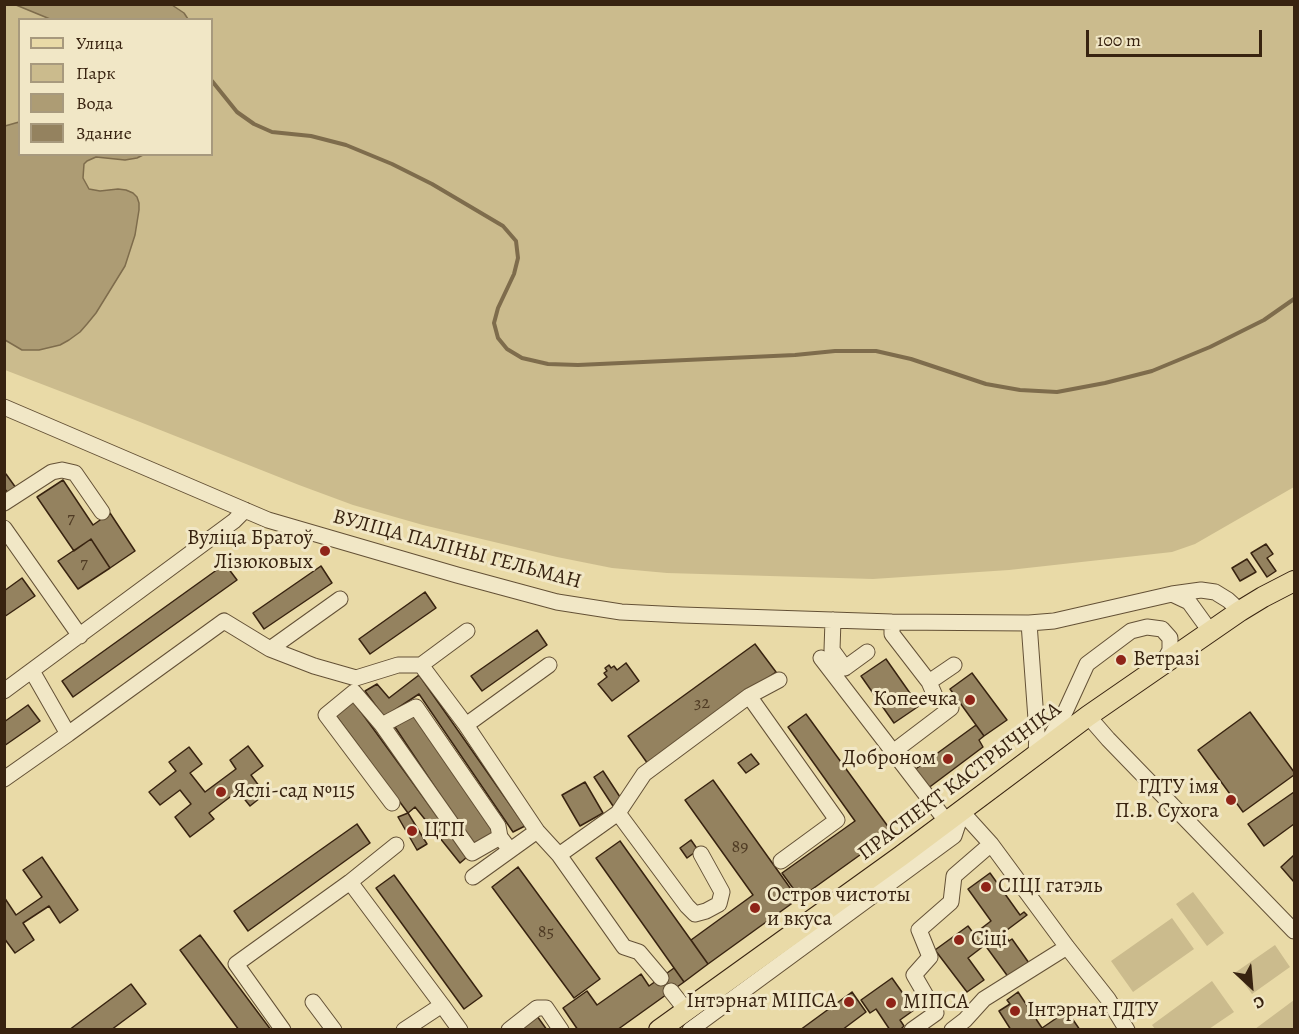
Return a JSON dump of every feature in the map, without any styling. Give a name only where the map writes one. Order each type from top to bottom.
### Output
[{"type":"main road","name":"ПРАСПЕКТ КАСТРЫЧНІКА","points":[[659,1029],[688,1020],[1088,716],[1240,611],[1294,581]]},
{"type":"street","name":"ВУЛІЦА ПАЛІНЫ ГЕЛЬМАН","points":[[4,407],[268,520],[557,602],[621,612],[892,622],[1029,623],[1054,621],[1172,594],[1201,590],[1215,592],[1240,611]]},
{"type":"street","points":[[4,503],[52,472],[63,470],[75,473],[102,512]]},
{"type":"street","points":[[4,691],[234,521],[245,510]]},
{"type":"street","points":[[5,531],[80,636]]},
{"type":"street","points":[[1172,594],[1189,603],[1210,631]]},
{"type":"street","points":[[270,649],[340,599]]},
{"type":"street","points":[[833,620],[832,650],[845,668],[867,652]]},
{"type":"street","points":[[4,779],[224,621],[270,649],[355,685],[472,854],[500,837]]},
{"type":"street","points":[[892,622],[892,634],[932,689],[954,665]]},
{"type":"street","points":[[1029,623],[1040,752]]},
{"type":"street","points":[[1040,752],[1065,712],[1087,664],[1131,631],[1147,627],[1162,629],[1170,638],[1170,650],[1162,665]]},
{"type":"street","points":[[392,803],[326,715],[355,685],[398,665],[421,665],[467,631]]},
{"type":"street","points":[[821,658],[893,752],[954,817],[991,844],[1108,999],[1127,1029]]},
{"type":"street","points":[[421,665],[466,725],[537,831],[559,855],[624,946],[639,952],[660,978]]},
{"type":"street","points":[[466,725],[549,665]]},
{"type":"street","points":[[32,671],[68,734]]},
{"type":"street","points":[[559,855],[618,813],[644,774],[749,696],[779,680]]},
{"type":"street","points":[[749,696],[837,820],[781,861]]},
{"type":"street","points":[[382,725],[416,707],[498,825],[500,837],[510,850]]},
{"type":"street","points":[[893,752],[951,708]]},
{"type":"street","points":[[1088,716],[1294,931]]},
{"type":"street","points":[[618,813],[695,914],[719,904],[722,892],[701,854]]},
{"type":"street","points":[[473,877],[537,831]]},
{"type":"street","points":[[912,1029],[936,1013],[914,975],[930,957],[919,930],[951,902],[954,876],[991,844]]},
{"type":"street","points":[[283,1029],[236,964],[350,882],[396,845]]},
{"type":"street","points":[[350,882],[460,1029]]},
{"type":"street","points":[[952,1029],[965,1020],[984,999],[1067,946]]},
{"type":"street","points":[[671,991],[688,1020]]},
{"type":"street","points":[[313,1002],[334,1029]]},
{"type":"street","points":[[404,1029],[442,1005]]},
{"type":"street","points":[[510,1029],[537,1008],[546,1008],[561,1029]]},
{"type":"green space","points":[[4,5],[1294,5],[1294,487],[1195,544],[1172,552],[1009,570],[873,579],[667,573],[612,568],[423,525],[353,505],[5,370]]},
{"type":"green space","points":[[1193,892],[1224,933],[1207,946],[1176,904]]},
{"type":"green space","points":[[1172,918],[1194,949],[1133,992],[1111,961]]},
{"type":"green space","points":[[1275,945],[1290,967],[1252,994],[1236,972]]},
{"type":"green space","points":[[1212,981],[1234,1012],[1209,1029],[1155,1029],[1152,1025]]},
{"type":"green space","points":[[1294,1000],[1294,1029],[1255,1029]]},
{"type":"water","points":[[16,5],[172,5],[187,18],[48,18]]},
{"type":"water","points":[[18,122],[18,156],[141,156],[125,160],[96,157],[84,164],[83,178],[89,189],[126,190],[137,197],[139,210],[135,235],[125,266],[87,324],[80,332],[60,345],[39,350],[22,350],[5,340],[5,126]]},
{"type":"building","points":[[6,474],[16,488],[8,493],[4,488],[4,475]]},
{"type":"building","points":[[63,480],[93,525],[110,513],[135,551],[110,568],[91,539],[74,551],[37,497]]},
{"type":"building","points":[[91,539],[110,568],[78,589],[58,561]]},
{"type":"building","points":[[1266,544],[1273,554],[1267,558],[1276,571],[1267,577],[1251,553]]},
{"type":"building","points":[[1247,559],[1256,572],[1240,581],[1232,568]]},
{"type":"building","points":[[225,564],[237,580],[73,697],[62,681]]},
{"type":"building","points":[[321,566],[332,583],[264,629],[253,613]]},
{"type":"building","points":[[22,578],[35,596],[4,617],[4,591]]},
{"type":"building","points":[[425,592],[436,608],[370,654],[359,639]]},
{"type":"building","points":[[537,630],[547,645],[482,691],[471,676]]},
{"type":"building","points":[[755,644],[776,672],[648,764],[628,736]]},
{"type":"building","points":[[886,659],[919,706],[894,723],[861,676]]},
{"type":"building","points":[[626,663],[639,681],[612,701],[598,684],[607,677],[604,673],[607,671],[605,668],[609,665],[611,668],[614,666],[617,670]]},
{"type":"building","points":[[972,673],[1007,720],[984,736],[950,689]]},
{"type":"building","points":[[419,675],[525,826],[513,832],[419,694],[384,717],[365,691],[377,684],[389,698]]},
{"type":"building","points":[[353,701],[467,857],[460,863],[415,807],[408,813],[334,713]]},
{"type":"building","points":[[28,705],[40,721],[4,746],[4,722]]},
{"type":"building","points":[[1250,712],[1294,775],[1243,812],[1198,750]]},
{"type":"building","points":[[414,714],[494,833],[474,846],[395,727]]},
{"type":"building","points":[[806,714],[892,832],[800,898],[782,873],[855,821],[788,727]]},
{"type":"building","name":"Доброном","points":[[976,725],[984,736],[979,740],[983,747],[927,789],[913,771]]},
{"type":"building","name":"Яслі-сад №115","points":[[248,746],[263,766],[251,775],[265,794],[250,806],[238,791],[209,813],[214,819],[190,837],[175,817],[191,804],[180,790],[160,805],[149,792],[176,771],[169,762],[189,747],[202,764],[190,773],[205,792],[236,769],[230,760]]},
{"type":"building","points":[[751,754],[759,764],[746,773],[738,763]]},
{"type":"building","points":[[603,771],[622,800],[613,806],[594,777]]},
{"type":"building","points":[[713,780],[798,899],[708,964],[691,940],[753,895],[685,800]]},
{"type":"building","points":[[585,782],[603,813],[580,826],[562,795]]},
{"type":"building","points":[[1294,792],[1294,824],[1264,846],[1248,824]]},
{"type":"building","name":"ЦТП","points":[[408,813],[427,844],[417,850],[398,817]]},
{"type":"building","points":[[357,824],[370,843],[248,931],[234,911]]},
{"type":"building","points":[[691,840],[698,850],[687,858],[680,848]]},
{"type":"building","points":[[620,841],[708,964],[684,982],[596,858]]},
{"type":"building","points":[[1294,855],[1294,882],[1281,867]]},
{"type":"building","points":[[42,857],[78,910],[60,923],[49,906],[23,923],[34,940],[15,953],[4,938],[4,897],[16,915],[42,897],[23,870]]},
{"type":"building","points":[[518,867],[600,979],[574,998],[492,887]]},
{"type":"building","points":[[990,873],[1020,915],[1024,912],[1027,915],[1003,933],[1009,941],[1012,939],[1029,963],[1009,978],[985,945],[968,958],[984,980],[967,992],[935,950],[968,926],[974,934],[991,921],[968,889]]},
{"type":"building","points":[[394,875],[482,996],[464,1009],[376,888]]},
{"type":"building","points":[[200,935],[271,1030],[239,1030],[180,950]]},
{"type":"building","points":[[674,968],[684,982],[617,1030],[578,1030],[563,1008],[587,991],[597,1005],[641,974],[649,986]]},
{"type":"building","name":"МІПСА","points":[[892,978],[909,1002],[915,997],[921,1005],[900,1020],[904,1026],[900,1030],[890,1030],[876,1009],[870,1013],[861,1000]]},
{"type":"building","points":[[131,984],[146,1004],[111,1030],[69,1030]]},
{"type":"building","name":"Інтэрнат МІПСА","points":[[852,992],[866,1012],[842,1030],[800,1030]]},
{"type":"building","name":"Інтэрнат ГДТУ","points":[[1018,992],[1042,1028],[1067,1011],[1080,1030],[1011,1030],[999,1011],[1010,1004],[1007,1000]]},
{"type":"building","points":[[537,1016],[547,1030],[518,1030]]},
{"type":"waterway","points":[[213,82],[237,112],[254,124],[272,132],[311,136],[346,145],[432,184],[503,226],[516,241],[518,258],[494,323],[498,338],[507,349],[522,358],[548,364],[578,365],[795,355],[835,351],[876,351],[911,359],[986,384],[1020,390],[1057,392],[1152,371],[1210,347],[1264,320],[1294,299]]},
{"type":"place","name":"Вуліца Братоў Лізюковых","points":[[325,551]]},
{"type":"place","name":"Ветразі","points":[[1121,660]]},
{"type":"place","name":"Копеечка","points":[[970,700]]},
{"type":"place","name":"Доброном","points":[[948,759]]},
{"type":"place","name":"Яслі-сад №115","points":[[221,792]]},
{"type":"place","name":"ГДТУ імя П.В. Сухога","points":[[1231,800]]},
{"type":"place","name":"ЦТП","points":[[412,831]]},
{"type":"place","name":"СІЦІ гатэль","points":[[986,887]]},
{"type":"place","name":"Остров чистоты и вкуса","points":[[755,908]]},
{"type":"place","name":"Сіці","points":[[959,940]]},
{"type":"place","name":"Інтэрнат МІПСА","points":[[849,1002]]},
{"type":"place","name":"МІПСА","points":[[891,1003]]},
{"type":"place","name":"Інтэрнат ГДТУ","points":[[1015,1011]]}]
